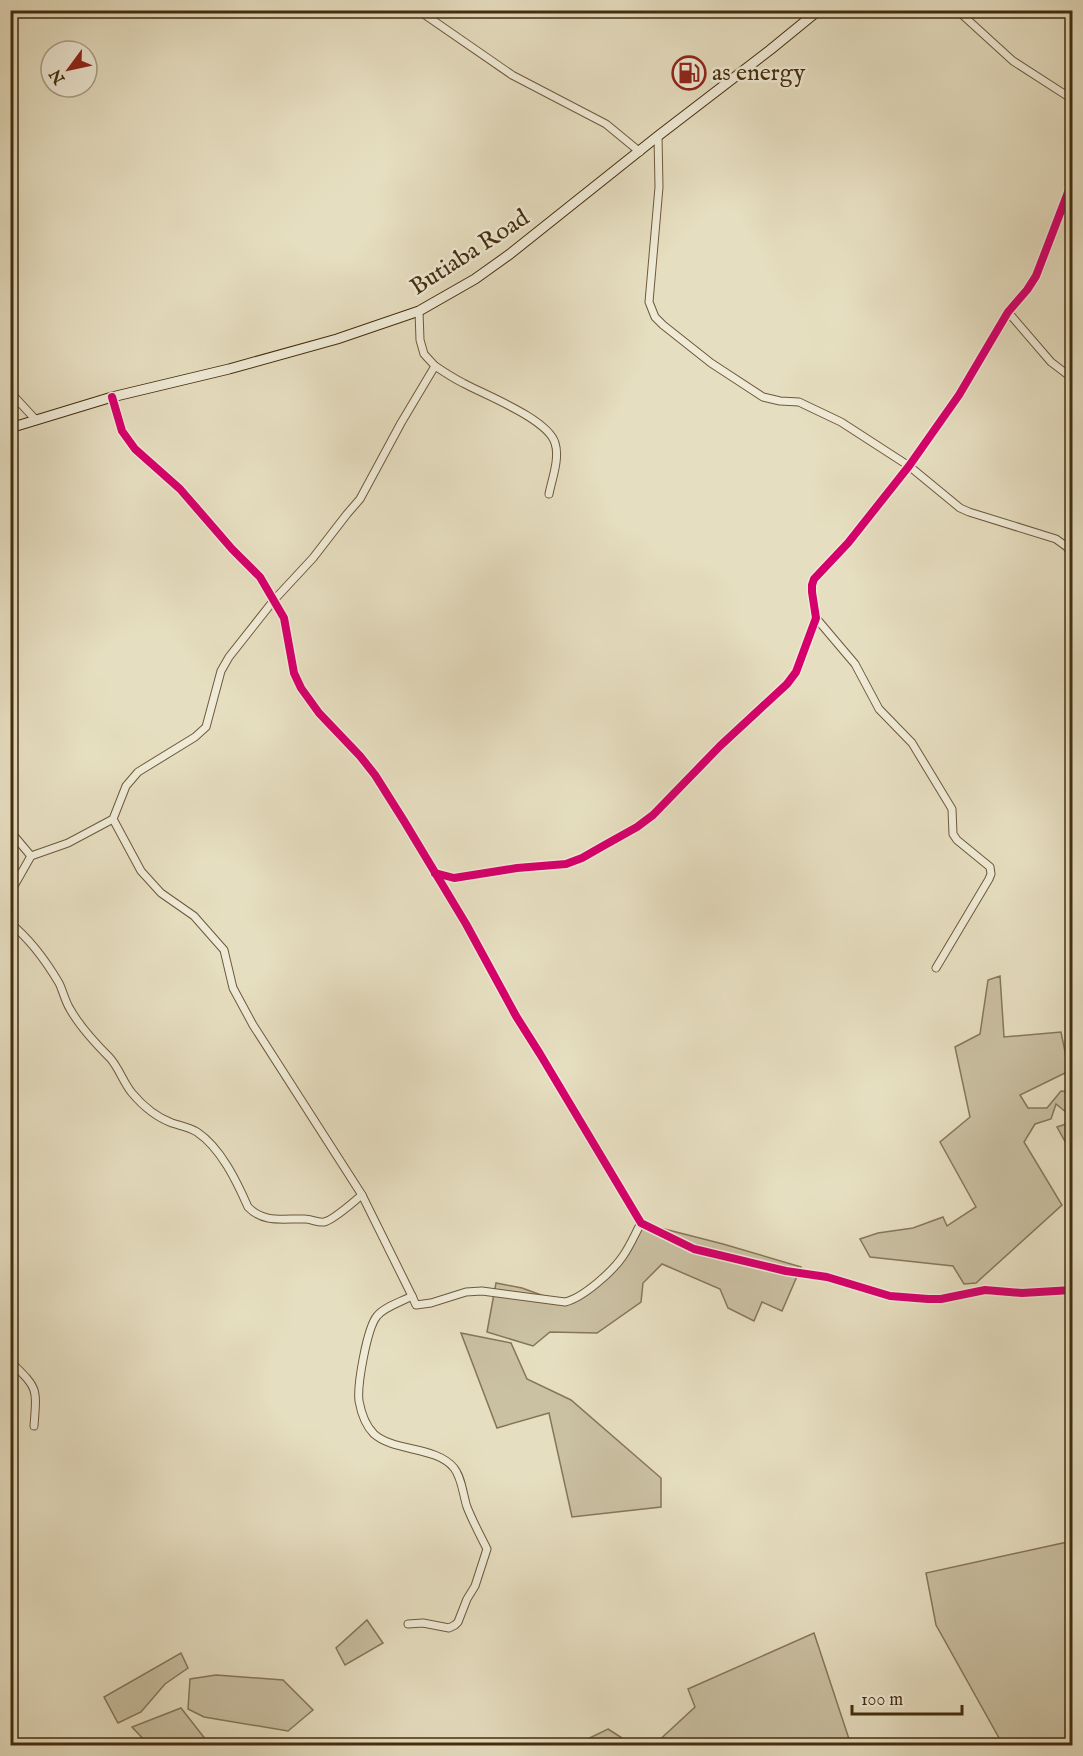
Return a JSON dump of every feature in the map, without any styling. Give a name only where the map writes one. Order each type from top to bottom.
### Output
[{"type":"main road","name":"Butiaba Road","points":[[10,428],[112,397],[228,369],[337,339],[419,311],[475,279],[510,254],[819,10]]},
{"type":"street","points":[[418,10],[512,75],[606,124],[640,152]]},
{"type":"street","points":[[957,10],[1013,61],[1072,99]]},
{"type":"street","points":[[658,136],[659,187],[649,302],[655,317],[711,363],[763,397],[799,402],[841,422],[909,466],[960,508],[1056,539],[1067,547],[1072,555]]},
{"type":"street","points":[[435,873],[454,878],[517,868],[566,864],[582,858],[637,827],[653,815],[720,746],[787,684],[796,672],[816,618],[812,592],[814,579],[848,543],[909,466],[959,395],[1008,312],[1036,276],[1072,182]]},
{"type":"street","points":[[419,311],[420,340],[424,354],[435,366],[461,382],[512,407],[536,422],[555,440],[556,448],[549,494]]},
{"type":"street","points":[[1008,312],[1050,362],[1072,378]]},
{"type":"street","points":[[10,893],[31,856],[68,843],[113,819],[126,786],[138,772],[195,738],[206,727],[221,671],[241,640],[313,558],[360,499],[435,366]]},
{"type":"street","points":[[10,392],[35,419]]},
{"type":"street","points":[[112,397],[122,431],[135,449],[180,489],[219,536],[254,570],[274,600],[284,618],[294,673],[301,688],[319,713],[375,775],[466,924],[516,1016],[641,1223],[694,1249],[786,1271],[827,1277],[890,1296],[941,1299],[986,1290],[1022,1293],[1072,1290]]},
{"type":"street","points":[[816,618],[855,664],[879,709],[912,743],[952,809],[953,834],[957,840],[990,867],[989,879],[936,969]]},
{"type":"street","points":[[113,819],[141,871],[161,893],[194,916],[224,950],[232,988],[253,1025],[362,1195],[416,1305],[482,1290],[565,1302],[572,1300],[584,1293],[622,1258],[641,1223]]},
{"type":"street","points":[[10,831],[31,856]]},
{"type":"street","points":[[10,924],[36,948],[60,984],[69,1008],[100,1050],[110,1058],[131,1092],[161,1118],[198,1133],[211,1145],[229,1169],[251,1210],[271,1220],[307,1219],[324,1222],[362,1195]]},
{"type":"street","points":[[10,1222],[12,1229],[10,1243]]},
{"type":"street","points":[[408,1624],[423,1623],[448,1628],[455,1625],[475,1586],[487,1552],[467,1507],[454,1468],[438,1457],[384,1440],[368,1426],[362,1412],[359,1389],[363,1362],[374,1320],[385,1308],[394,1306],[412,1296]]},
{"type":"street","points":[[10,1361],[34,1387],[36,1400],[34,1426]]},
{"type":"shaded area","points":[[1000,976],[1004,1037],[1061,1032],[1069,1071],[1020,1095],[1028,1108],[1047,1108],[1061,1091],[1072,1092],[1067,1113],[1056,1104],[1051,1119],[1035,1124],[1024,1142],[1062,1205],[976,1283],[964,1284],[953,1266],[870,1257],[860,1239],[878,1233],[913,1228],[943,1217],[947,1226],[976,1207],[940,1142],[970,1117],[955,1047],[980,1034],[988,980]]},
{"type":"shaded area","points":[[1072,1122],[1072,1154],[1057,1127]]},
{"type":"shaded area","points":[[641,1223],[801,1267],[782,1311],[762,1302],[754,1321],[728,1308],[720,1289],[662,1264],[643,1283],[641,1302],[597,1333],[550,1332],[533,1346],[487,1332],[496,1283],[522,1288],[555,1300],[579,1297],[614,1266]]},
{"type":"shaded area","points":[[461,1333],[511,1343],[527,1379],[571,1400],[661,1478],[661,1507],[572,1517],[549,1413],[497,1428]]},
{"type":"shaded area","points":[[1072,1541],[1072,1745],[1003,1745],[936,1625],[926,1573]]},
{"type":"shaded area","points":[[367,1620],[383,1643],[345,1665],[336,1648]]},
{"type":"shaded area","points":[[814,1633],[851,1745],[654,1745],[695,1707],[688,1689]]},
{"type":"shaded area","points":[[181,1653],[188,1668],[165,1684],[141,1712],[118,1723],[104,1697]]},
{"type":"shaded area","points":[[216,1675],[283,1680],[313,1710],[288,1731],[204,1717],[188,1709],[190,1679]]},
{"type":"shaded area","points":[[181,1708],[210,1745],[149,1745],[132,1727]]},
{"type":"shaded area","points":[[608,1729],[633,1745],[575,1745]]},
{"type":"cycle path","points":[[435,873],[454,878],[517,868],[566,864],[582,858],[637,827],[653,815],[720,746],[787,684],[796,672],[816,618],[812,592],[814,579],[848,543],[909,466],[959,395],[1008,312],[1036,276],[1072,182]]},
{"type":"cycle path","points":[[112,397],[122,431],[135,449],[180,489],[232,549],[260,577],[284,618],[294,673],[301,688],[319,713],[375,775],[466,924],[516,1016],[641,1223],[694,1249],[786,1271],[827,1277],[890,1296],[941,1299],[985,1290],[1022,1293],[1072,1290]]},
{"type":"place","name":"as energy","points":[[689,73]]}]
